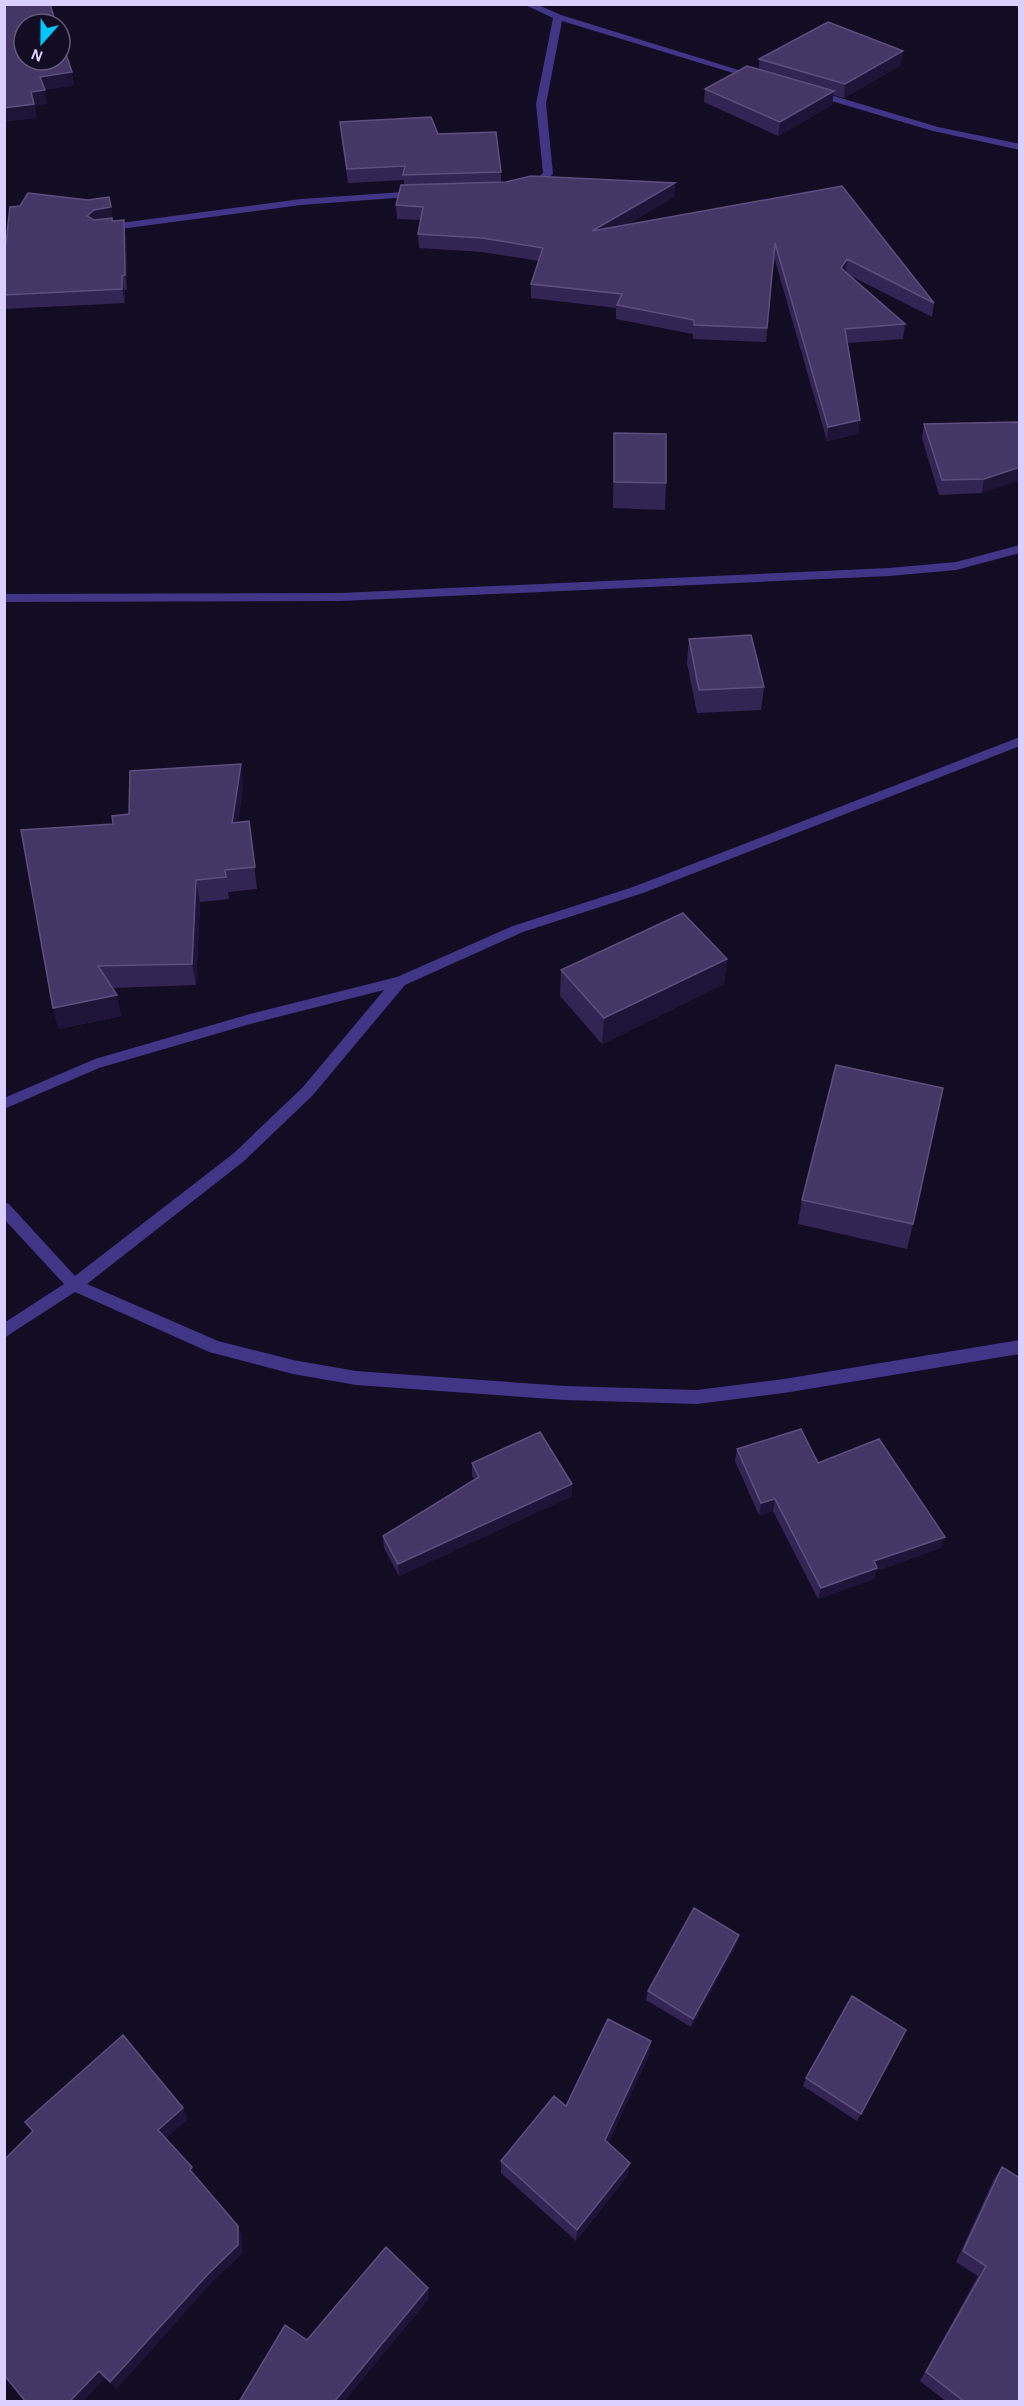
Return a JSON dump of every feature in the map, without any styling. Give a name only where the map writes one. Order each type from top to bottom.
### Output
[{"type":"street","points":[[527,4],[558,17],[770,81]]},
{"type":"street","points":[[517,188],[539,182],[548,174],[541,104],[558,17]]},
{"type":"street","points":[[804,91],[936,129],[1020,147]]},
{"type":"street","points":[[96,229],[292,201],[352,195],[426,193]]},
{"type":"street","points":[[4,598],[341,597],[889,572],[956,566],[1020,549]]},
{"type":"street","points":[[4,1104],[95,1064],[250,1019],[400,981],[518,929],[638,890],[1020,741]]},
{"type":"street","points":[[4,1332],[74,1285],[239,1157],[308,1091],[400,981]]},
{"type":"street","points":[[4,1208],[74,1285],[215,1347],[293,1367],[356,1378],[565,1393],[697,1396],[784,1386],[1020,1347]]},
{"type":"building","points":[[4,4],[50,4],[52,12],[12,12],[12,72],[72,72],[40,77],[45,90],[31,92],[34,104],[4,108]]},
{"type":"building","points":[[828,22],[903,51],[845,84],[759,59]]},
{"type":"building","points":[[747,66],[834,91],[780,122],[705,89]]},
{"type":"building","points":[[431,117],[438,134],[496,132],[501,172],[403,175],[405,166],[347,169],[340,122]]},
{"type":"building","points":[[531,176],[675,183],[592,231],[842,186],[934,303],[847,259],[841,268],[905,324],[845,329],[860,420],[828,427],[775,243],[767,328],[694,325],[694,320],[617,305],[622,294],[531,284],[543,248],[482,238],[418,234],[423,207],[396,205],[401,185],[506,182]]},
{"type":"building","points":[[28,193],[88,200],[109,197],[111,207],[94,210],[87,216],[94,220],[112,218],[112,221],[124,220],[125,275],[122,276],[122,289],[4,295],[4,261],[10,207],[20,206]]},
{"type":"building","points":[[1017,422],[1020,424],[1020,467],[984,479],[942,480],[924,424]]},
{"type":"building","points":[[614,433],[666,434],[666,483],[614,482]]},
{"type":"building","points":[[751,635],[764,687],[699,690],[689,639]]},
{"type":"building","points":[[241,764],[232,823],[249,821],[255,867],[225,870],[226,877],[196,880],[192,964],[98,966],[117,995],[53,1008],[21,830],[113,824],[112,816],[129,814],[130,771]]},
{"type":"building","points":[[683,913],[727,959],[604,1018],[561,970]]},
{"type":"building","points":[[836,1065],[943,1088],[913,1224],[802,1200]]},
{"type":"building","points":[[801,1429],[818,1463],[879,1439],[945,1537],[874,1561],[877,1568],[821,1588],[775,1499],[761,1503],[737,1449]]},
{"type":"building","points":[[540,1432],[572,1484],[398,1564],[383,1536],[479,1477],[472,1463]]},
{"type":"building","points":[[694,1908],[739,1935],[693,2019],[648,1991]]},
{"type":"building","points":[[852,1996],[906,2030],[861,2114],[806,2078]]},
{"type":"building","points":[[608,2019],[651,2041],[605,2140],[630,2163],[577,2230],[501,2161],[554,2096],[566,2106]]},
{"type":"building","points":[[123,2035],[183,2108],[158,2130],[192,2167],[190,2170],[238,2226],[238,2245],[209,2273],[110,2382],[99,2371],[69,2402],[26,2402],[4,2375],[4,2160],[33,2131],[25,2122]]},
{"type":"building","points":[[1002,2167],[1020,2178],[1020,2402],[965,2402],[926,2372],[986,2266],[963,2251]]},
{"type":"building","points":[[386,2247],[428,2288],[334,2402],[239,2402],[285,2325],[307,2340]]}]
